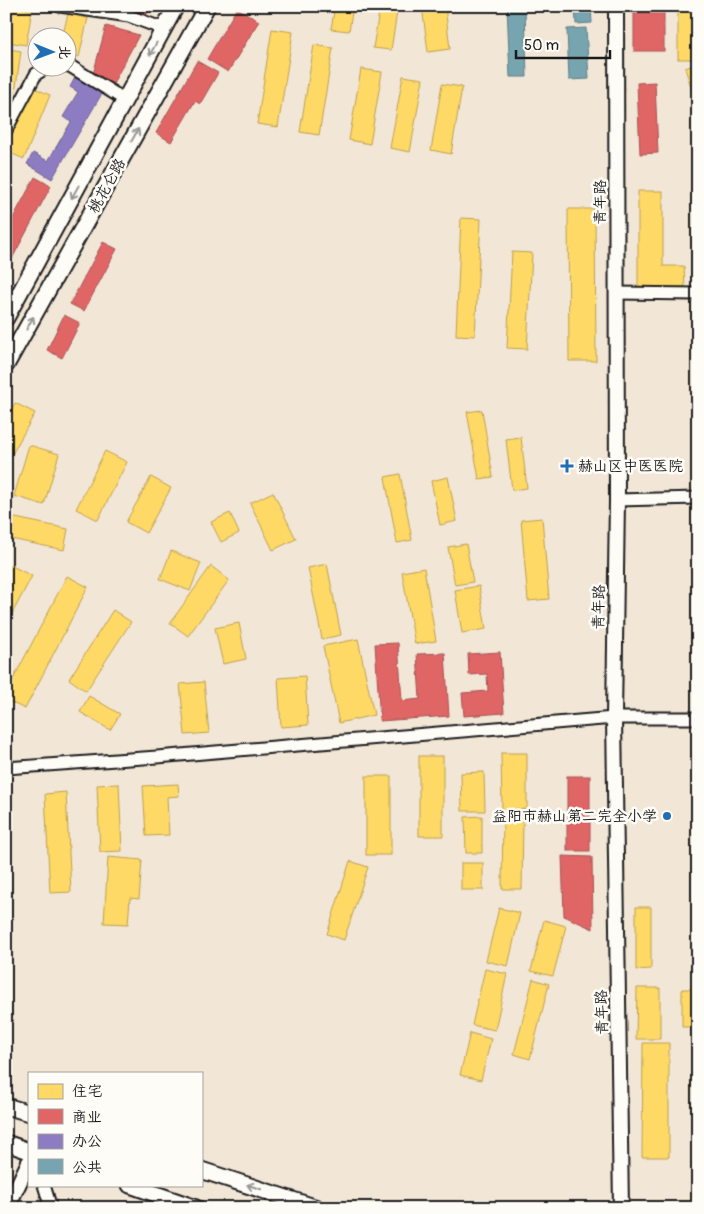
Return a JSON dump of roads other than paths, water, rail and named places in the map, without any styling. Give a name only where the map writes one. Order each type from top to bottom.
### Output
[{"type":"main road","name":"桃花仑路","points":[[6,318],[176,6]]},
{"type":"main road","name":"桃花仑路","points":[[6,365],[207,6]]},
{"type":"main road","points":[[6,1106],[28,1114]]},
{"type":"main road","points":[[6,1143],[28,1151]]},
{"type":"main road","points":[[202,1170],[317,1208]]},
{"type":"main road","points":[[133,1186],[196,1208]]},
{"type":"street","points":[[60,6],[129,16],[164,29]]},
{"type":"street","name":"青年路","points":[[616,6],[617,500],[614,718],[620,1208]]},
{"type":"street","points":[[78,71],[125,100]]},
{"type":"street","points":[[6,130],[34,78]]},
{"type":"street","points":[[616,293],[698,294]]},
{"type":"street","points":[[617,500],[698,498]]},
{"type":"street","points":[[6,768],[614,718],[698,718]]},
{"type":"street","points":[[7,1208],[28,1164]]},
{"type":"street","points":[[44,1186],[51,1208]]},
{"type":"place","name":"赫山区中医医院","points":[[567,466]]},
{"type":"place","name":"益阳市赫山第二完全小学","points":[[667,816]]}]
